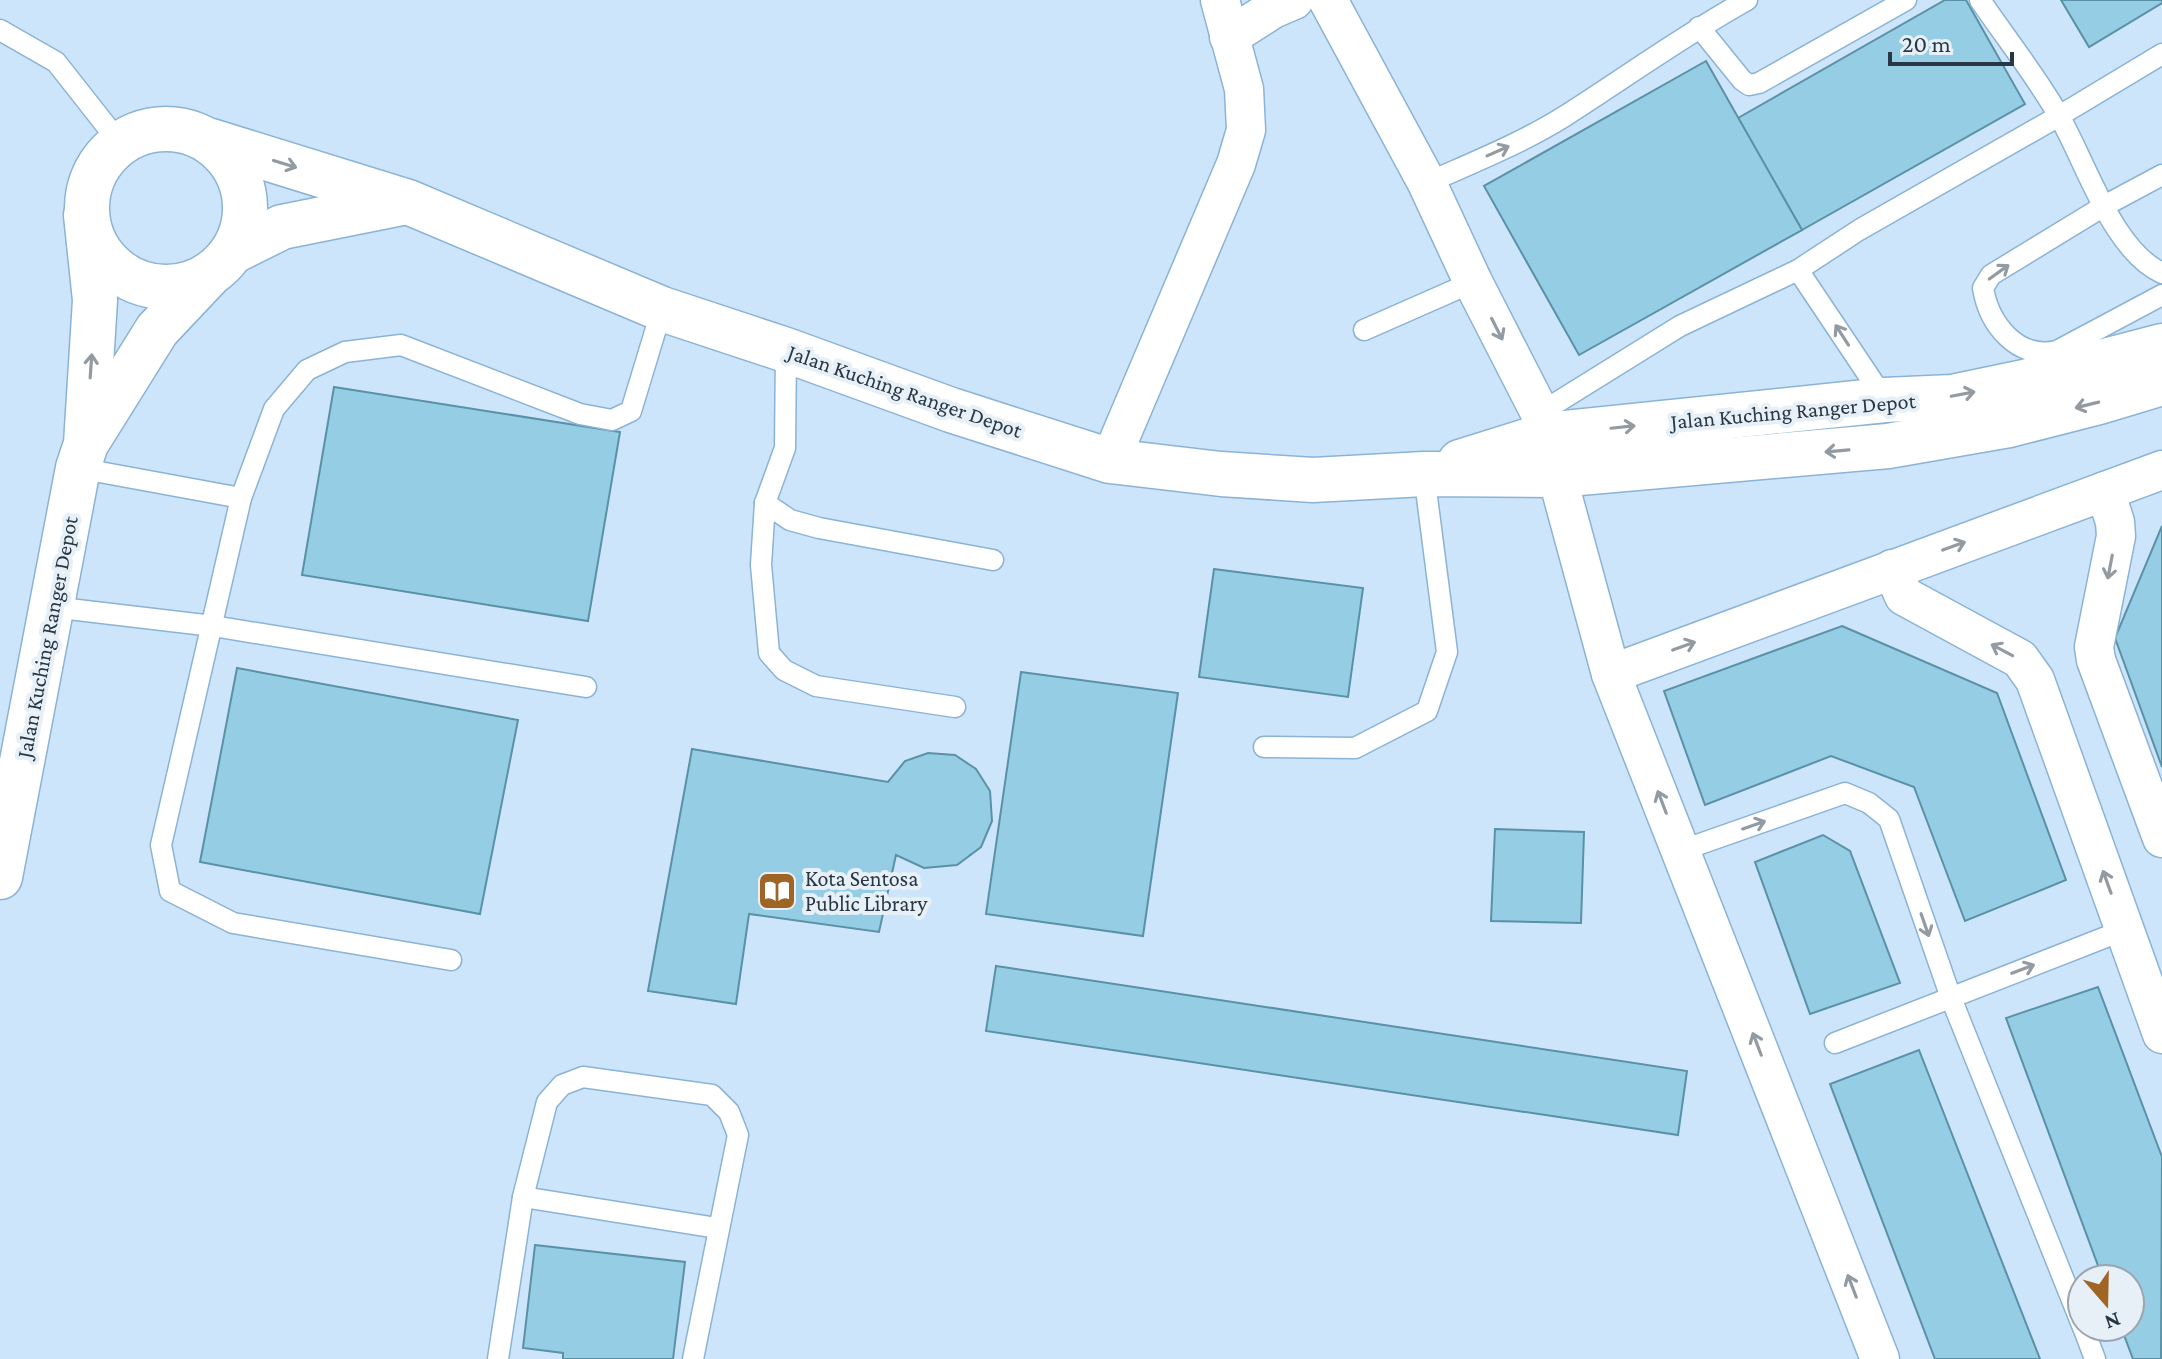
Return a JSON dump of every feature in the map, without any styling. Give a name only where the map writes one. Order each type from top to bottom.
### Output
[{"type":"street","points":[[1110,461],[1236,164],[1246,130],[1244,89],[1220,0]]},
{"type":"street","points":[[1229,37],[1273,9],[1294,0]]},
{"type":"street","points":[[1328,0],[1427,183],[1548,441],[1611,674],[1880,1359]]},
{"type":"street","points":[[158,128],[191,131],[211,141],[229,158],[241,177],[247,206],[241,236],[220,264],[157,330],[82,456],[95,300],[86,215],[89,187],[97,166],[119,142],[158,128]]},
{"type":"street","name":"Jalan Kuching Ranger Depot","points":[[211,141],[408,202],[662,309],[951,410],[1110,461],[1221,474],[1313,480],[1424,474],[1548,441],[1885,400],[1952,397],[2038,379],[2162,346]]},
{"type":"street","points":[[86,215],[93,241],[108,263],[137,283],[170,287],[220,264],[282,227],[408,202]]},
{"type":"street","name":"Jalan Kuching Ranger Depot","points":[[1548,441],[1888,446],[2009,425],[2162,383]]},
{"type":"street","name":"Jalan Kuching Ranger Depot","points":[[0,877],[82,456]]},
{"type":"street","points":[[1611,674],[2162,470]]},
{"type":"street","points":[[2105,491],[2116,536],[2094,647],[2096,660],[2162,838]]},
{"type":"street","points":[[1892,569],[1904,596],[2020,659],[2035,680],[2162,1034]]},
{"type":"lane","points":[[1427,183],[1508,147],[1563,117],[1699,27],[1747,0]]},
{"type":"lane","points":[[1699,27],[1749,85],[1759,83],[1906,0]]},
{"type":"lane","points":[[1980,0],[2059,116],[2104,206],[2124,238],[2149,267],[2162,273]]},
{"type":"lane","points":[[0,30],[56,62],[119,142]]},
{"type":"lane","points":[[1548,441],[1680,326],[1798,270],[1859,230],[2162,54]]},
{"type":"lane","points":[[2162,175],[2104,206],[1991,275],[1983,288],[1986,306],[2003,335],[2033,351],[2047,353],[2057,351],[2162,295]]},
{"type":"lane","points":[[1798,270],[1914,442]]},
{"type":"lane","points":[[1364,330],[1473,282]]},
{"type":"lane","points":[[451,960],[233,923],[170,891],[161,845],[241,498],[274,409],[307,370],[345,352],[401,345],[580,414],[612,420],[631,411],[662,309]]},
{"type":"lane","points":[[786,350],[785,448],[765,503],[761,565],[769,653],[784,670],[816,686],[955,707]]},
{"type":"lane","points":[[82,456],[241,498]]},
{"type":"lane","points":[[1264,747],[1355,748],[1427,711],[1447,652],[1424,474]]},
{"type":"lane","points":[[765,503],[790,520],[819,528],[993,560]]},
{"type":"lane","points":[[52,607],[213,626],[586,687]]},
{"type":"lane","points":[[1680,851],[1845,793],[1869,803],[1889,819],[1951,998],[2066,1286]]},
{"type":"lane","points":[[1835,1043],[2124,930]]},
{"type":"lane","points":[[498,1359],[523,1197],[547,1102],[562,1085],[583,1077],[712,1095],[729,1112],[738,1135],[693,1359]]},
{"type":"lane","points":[[523,1197],[717,1228]]},
{"type":"building","points":[[1945,0],[1966,0],[2025,104],[1802,230],[1738,118]]},
{"type":"building","points":[[2061,0],[2162,0],[2162,3],[2089,47]]},
{"type":"building","points":[[1706,61],[1802,230],[1579,355],[1484,186]]},
{"type":"building","points":[[334,387],[620,432],[588,621],[302,575]]},
{"type":"building","points":[[2162,526],[2162,767],[2115,638]]},
{"type":"building","points":[[1214,569],[1363,588],[1348,697],[1199,677]]},
{"type":"building","points":[[1842,626],[1997,693],[2066,880],[1965,921],[1914,787],[1831,756],[1705,805],[1664,691]]},
{"type":"building","points":[[237,668],[518,720],[480,914],[200,862]]},
{"type":"building","points":[[1021,672],[1178,693],[1143,936],[986,914]]},
{"type":"building","name":"Kota Sentosa Public Library","points":[[692,749],[888,782],[905,761],[928,753],[955,755],[976,769],[990,791],[992,821],[981,847],[957,865],[924,868],[896,855],[879,932],[749,914],[736,1004],[648,991]]},
{"type":"building","points":[[1495,829],[1584,832],[1581,923],[1491,921]]},
{"type":"building","points":[[1823,835],[1850,851],[1900,983],[1810,1014],[1755,862]]},
{"type":"building","points":[[996,966],[1687,1071],[1678,1135],[986,1031]]},
{"type":"building","points":[[2098,987],[2162,1157],[2161,1359],[2133,1359],[2127,1343],[2146,1343],[2146,1263],[2097,1263],[2006,1018]]},
{"type":"building","points":[[1919,1050],[2040,1359],[1935,1359],[1830,1084]]},
{"type":"building","points":[[535,1245],[685,1262],[673,1359],[563,1359],[563,1353],[523,1348]]},
{"type":"place","name":"Kota Sentosa Public Library","points":[[777,891]]}]
